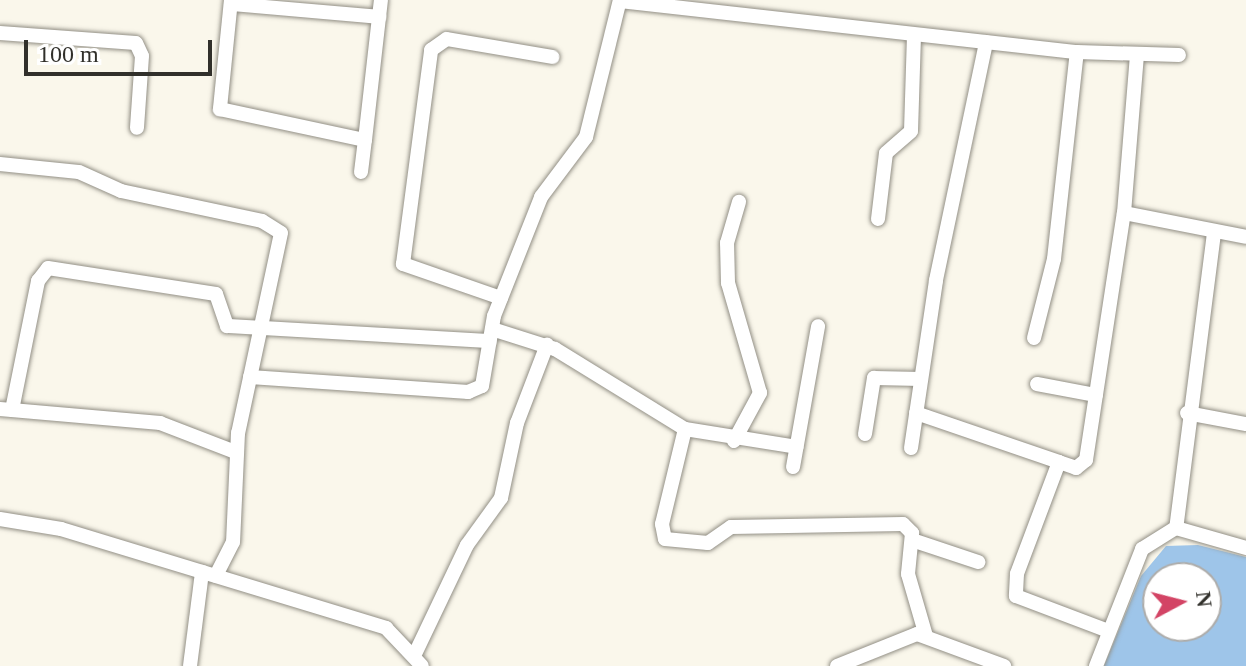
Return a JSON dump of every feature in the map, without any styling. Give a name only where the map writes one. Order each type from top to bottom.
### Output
[{"type":"street","points":[[361,172],[381,0]]},
{"type":"street","points":[[250,377],[468,392],[482,386],[501,298],[541,197],[586,137],[620,0],[1077,52],[1179,55]]},
{"type":"street","points":[[365,140],[220,109],[231,2],[379,17]]},
{"type":"street","points":[[0,33],[136,43],[142,56],[137,128]]},
{"type":"street","points":[[878,219],[886,153],[911,131],[914,35]]},
{"type":"street","points":[[501,298],[403,264],[431,50],[447,39],[552,57]]},
{"type":"street","points":[[911,448],[921,379],[986,42]]},
{"type":"street","points":[[1034,338],[1054,259],[1077,52]]},
{"type":"street","points":[[916,413],[1076,468],[1086,460],[1124,213],[1137,56]]},
{"type":"street","points":[[0,164],[79,172],[121,191],[273,225],[283,247],[250,377],[235,452],[233,542],[209,574],[190,666]]},
{"type":"street","points":[[734,441],[760,393],[728,283],[727,243],[739,202]]},
{"type":"street","points":[[1124,213],[1246,237]]},
{"type":"street","points":[[1176,528],[1187,413],[1214,233]]},
{"type":"street","points":[[235,452],[160,423],[6,410],[38,281],[48,268],[216,294],[221,323],[264,329],[491,335],[547,345],[685,429],[734,441],[797,447]]},
{"type":"street","points":[[793,467],[818,326]]},
{"type":"street","points":[[0,519],[209,574],[386,628],[418,661],[467,545],[501,498],[517,423],[547,345]]},
{"type":"street","points":[[865,434],[874,378],[921,379]]},
{"type":"street","points":[[1037,384],[1096,395]]},
{"type":"street","points":[[1187,413],[1246,424]]},
{"type":"street","points":[[685,429],[662,524],[669,541],[708,543],[731,527],[903,524],[912,540],[908,574],[926,636]]},
{"type":"street","points":[[1059,462],[1013,588],[1020,603],[1106,630]]},
{"type":"street","points":[[1096,666],[1106,630],[1142,549],[1176,528],[1246,548]]},
{"type":"street","points":[[912,540],[978,562]]},
{"type":"street","points":[[837,666],[902,636],[926,636],[1004,666]]},
{"type":"water","points":[[1198,545],[1246,557],[1246,666],[1104,666],[1142,575],[1142,642],[1222,642],[1222,562],[1153,562],[1166,546]]}]
